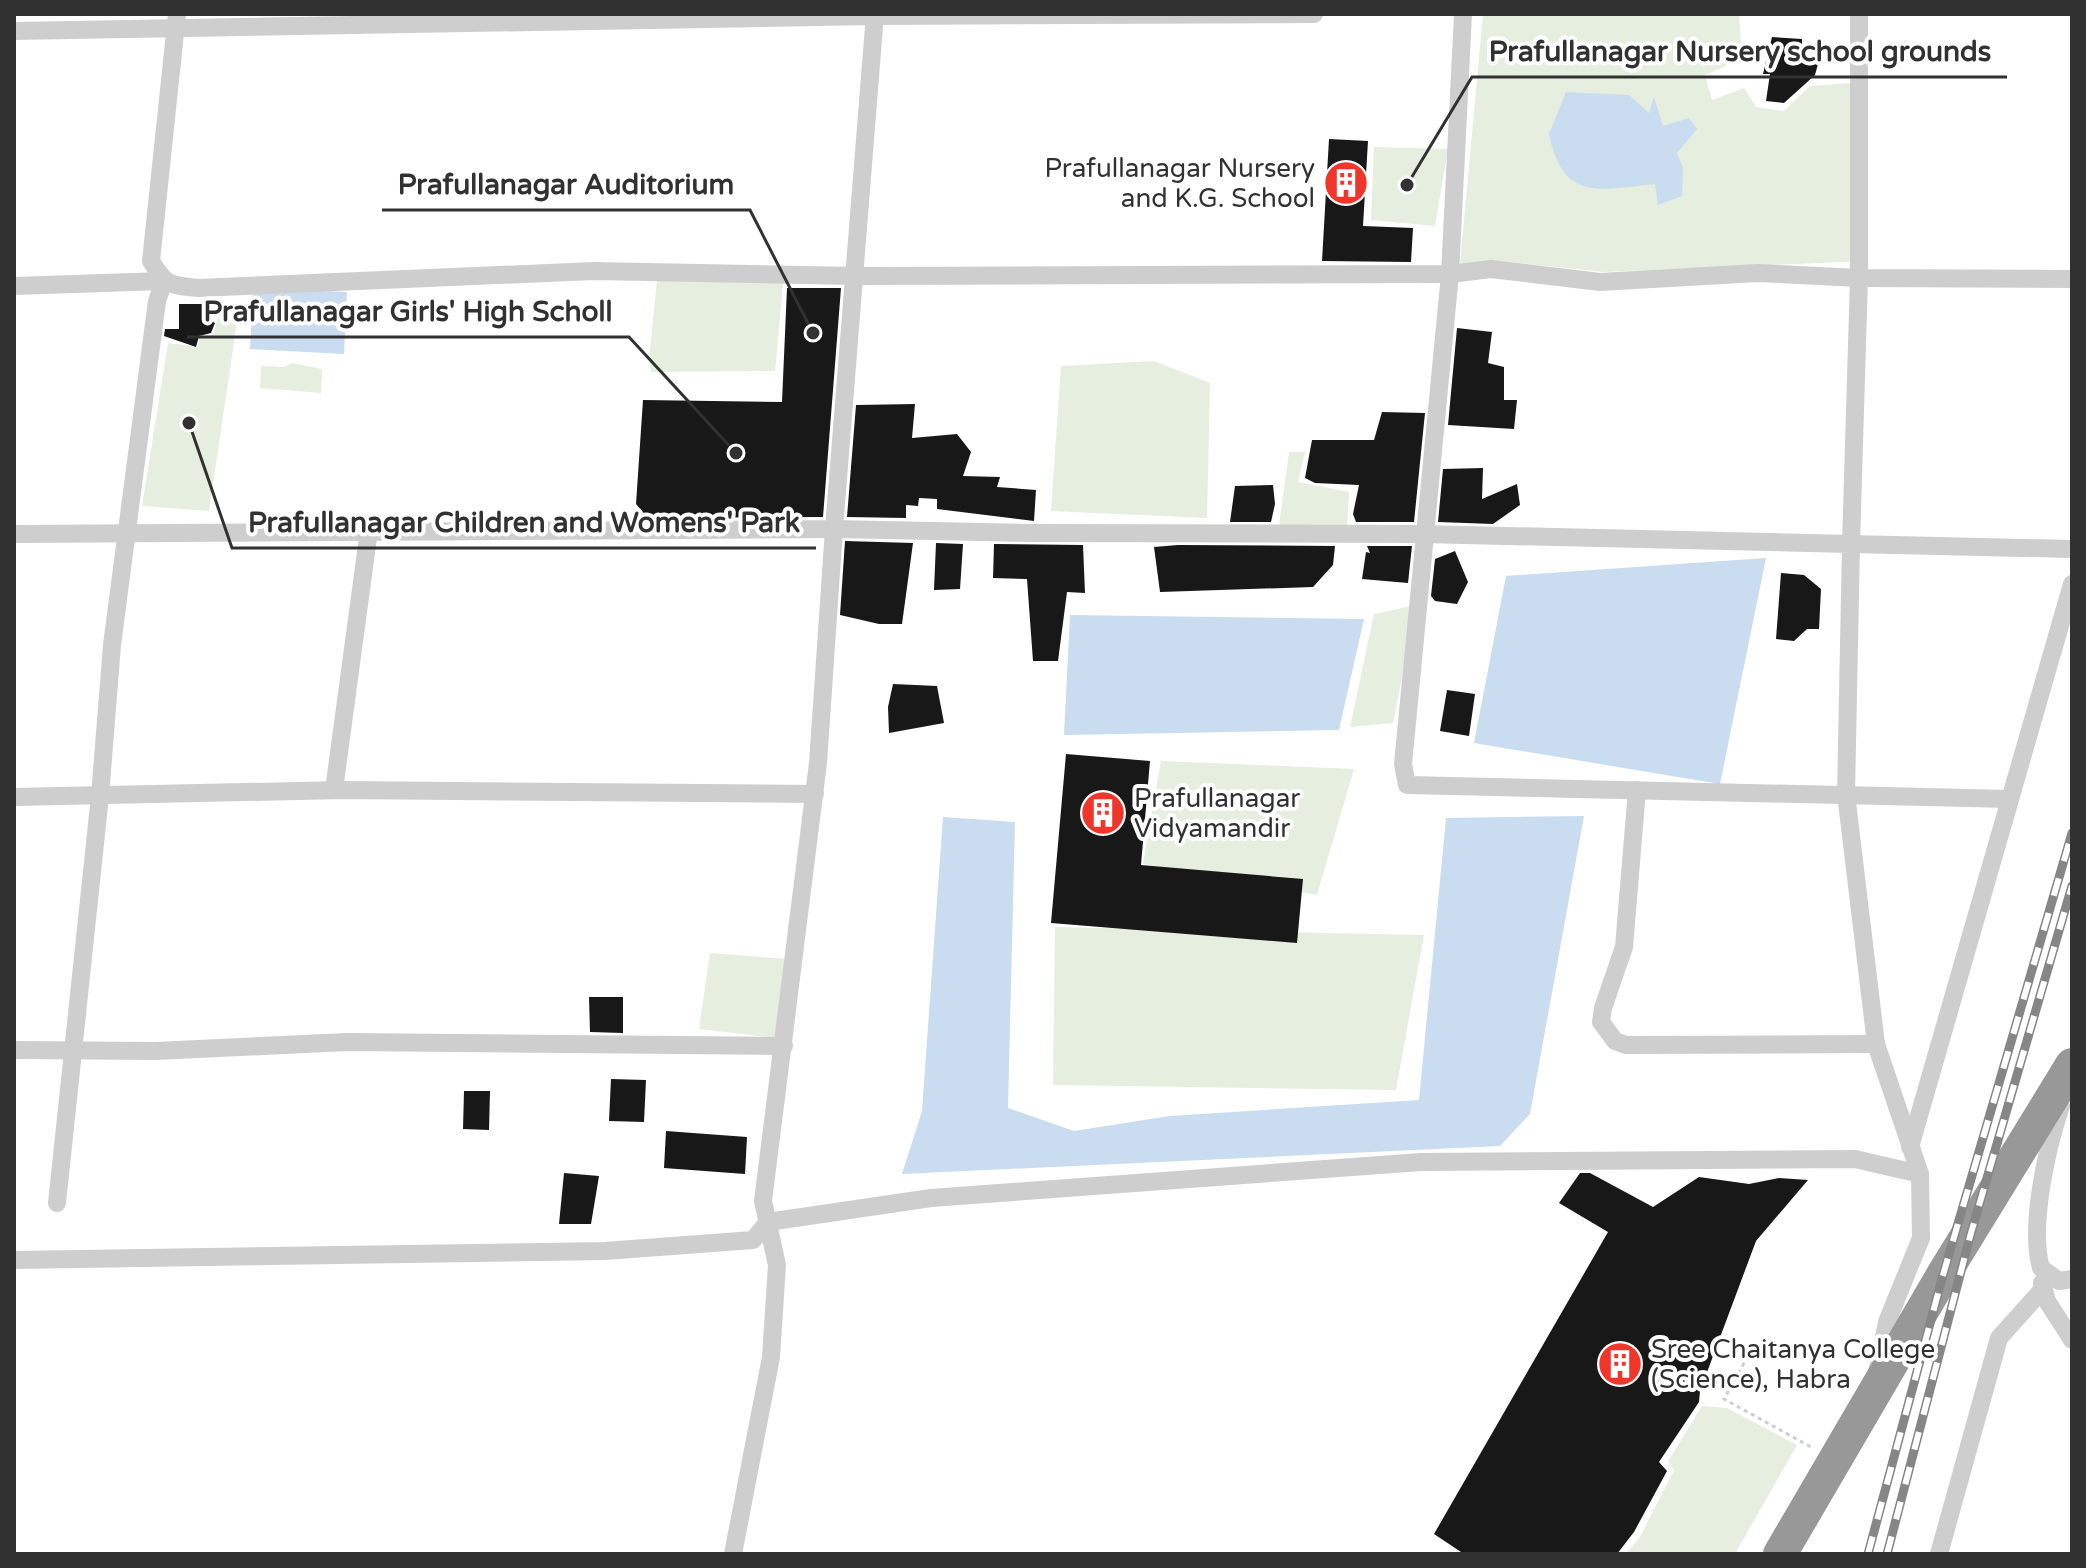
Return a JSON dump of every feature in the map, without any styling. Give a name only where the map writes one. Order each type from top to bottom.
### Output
[{"type":"highway","points":[[1780,1554],[1943,1275],[2072,1065]]},
{"type":"street","points":[[14,31],[176,22],[1314,14]]},
{"type":"street","points":[[1463,14],[1450,274],[1403,764],[1407,785],[2010,799]]},
{"type":"street","points":[[1859,14],[1859,278],[1846,794],[1876,1044],[1920,1174],[1921,1238],[1887,1322],[1873,1399]]},
{"type":"street","points":[[733,1554],[771,1357],[777,1265],[763,1201],[815,794],[875,15]]},
{"type":"street","points":[[164,281],[151,261],[176,22]]},
{"type":"street","points":[[14,286],[164,281],[198,288],[594,271],[856,276],[1450,274],[1491,269],[1600,282],[1758,273],[1859,278],[2072,279]]},
{"type":"street","points":[[57,1203],[100,796],[112,645],[157,301],[164,281]]},
{"type":"street","points":[[14,534],[834,529],[1423,534],[2072,549]]},
{"type":"street","points":[[334,790],[369,530]]},
{"type":"street","points":[[1910,1147],[2072,584]]},
{"type":"street","points":[[14,797],[334,790],[815,794]]},
{"type":"street","points":[[1637,790],[1624,947],[1603,1008],[1601,1022],[1606,1032],[1615,1041],[1635,1046],[1876,1044]]},
{"type":"street","points":[[14,1050],[156,1051],[347,1042],[784,1046]]},
{"type":"street","points":[[2072,1075],[2049,1141],[2035,1248],[2041,1268],[2042,1290],[2072,1340]]},
{"type":"street","points":[[14,1260],[605,1251],[753,1240],[768,1222],[931,1198],[1421,1162],[1855,1159],[1920,1174]]},
{"type":"street","points":[[2041,1268],[2059,1281],[2072,1279]]},
{"type":"street","points":[[1939,1554],[1999,1338],[2042,1290]]},
{"type":"path","points":[[1748,1356],[1724,1399],[1836,1460]]},
{"type":"green space","points":[[1483,14],[1739,14],[1742,59],[1705,75],[1712,100],[1744,88],[1756,107],[1784,111],[1810,86],[1865,82],[1865,261],[1603,272],[1501,261],[1460,264]]},
{"type":"green space","points":[[1374,147],[1448,149],[1435,226],[1371,220]]},
{"type":"green space","points":[[657,280],[783,283],[775,371],[651,372],[649,360]]},
{"type":"green space","points":[[219,313],[238,315],[209,511],[142,506],[168,343],[198,347],[199,336],[213,335]]},
{"type":"green space","points":[[1154,361],[1210,383],[1207,518],[1051,511],[1061,366]]},
{"type":"green space","points":[[292,363],[322,369],[321,393],[260,388],[261,366],[284,367]]},
{"type":"green space","points":[[1289,452],[1305,452],[1298,482],[1349,492],[1347,529],[1279,526]]},
{"type":"green space","points":[[1416,605],[1393,723],[1350,727],[1374,614]]},
{"type":"green space","points":[[1161,761],[1354,769],[1317,895],[1143,864]]},
{"type":"green space","points":[[1055,927],[1424,935],[1396,1090],[1053,1085]]},
{"type":"green space","points":[[710,953],[787,959],[776,1038],[699,1029]]},
{"type":"green space","points":[[1702,1406],[1727,1408],[1797,1445],[1735,1554],[1626,1554],[1640,1537],[1674,1470],[1668,1461]]},
{"type":"water","points":[[1566,92],[1629,95],[1649,113],[1654,97],[1663,126],[1689,118],[1697,129],[1677,153],[1683,168],[1682,196],[1658,205],[1655,184],[1600,189],[1574,181],[1563,171],[1555,156],[1549,134]]},
{"type":"water","points":[[253,288],[347,292],[344,354],[250,349]]},
{"type":"water","points":[[1766,558],[1720,784],[1474,743],[1506,576]]},
{"type":"water","points":[[1070,615],[1364,619],[1339,730],[1064,735]]},
{"type":"water","points":[[1584,816],[1530,1114],[1500,1146],[902,1174],[922,1111],[943,817],[1015,822],[1008,1108],[1074,1131],[1170,1116],[1419,1100],[1446,818]]},
{"type":"building","points":[[1772,37],[1802,39],[1802,52],[1818,64],[1815,75],[1784,103],[1766,101],[1770,74],[1763,74]]},
{"type":"building","name":"Prafullanagar Nursery and K.G. School","points":[[1329,139],[1368,141],[1363,226],[1413,228],[1411,262],[1322,261]]},
{"type":"building","points":[[787,288],[841,288],[823,517],[648,518],[636,504],[643,400],[782,402]]},
{"type":"building","points":[[179,304],[207,304],[207,319],[215,323],[211,333],[199,336],[196,347],[164,336],[165,329],[179,329]]},
{"type":"building","points":[[1457,328],[1492,332],[1488,363],[1504,367],[1504,400],[1517,400],[1514,429],[1448,425]]},
{"type":"building","points":[[915,404],[912,438],[957,434],[971,452],[963,476],[1000,477],[997,487],[1036,490],[1034,521],[937,509],[937,499],[919,498],[918,506],[906,505],[906,518],[847,517],[856,405]]},
{"type":"building","points":[[1382,412],[1425,413],[1414,522],[1356,522],[1353,514],[1359,485],[1315,483],[1305,478],[1312,440],[1374,440]]},
{"type":"building","points":[[1483,468],[1482,499],[1517,484],[1520,505],[1493,524],[1438,522],[1443,469]]},
{"type":"building","points":[[1273,485],[1275,504],[1271,522],[1230,522],[1235,486]]},
{"type":"building","points":[[845,541],[913,543],[902,624],[879,624],[840,615]]},
{"type":"building","points":[[936,543],[963,544],[960,589],[934,590]]},
{"type":"building","points":[[994,544],[1083,545],[1085,593],[1067,592],[1058,661],[1033,661],[1027,579],[993,578]]},
{"type":"building","points":[[1335,546],[1333,565],[1313,587],[1160,592],[1154,547]]},
{"type":"building","points":[[1367,546],[1412,546],[1408,583],[1362,579],[1366,552],[1370,553]]},
{"type":"building","points":[[1455,551],[1468,582],[1457,604],[1435,601],[1431,596],[1435,559]]},
{"type":"building","points":[[1781,573],[1804,575],[1821,589],[1819,629],[1807,629],[1794,641],[1776,639]]},
{"type":"building","points":[[893,684],[937,686],[944,723],[889,733],[888,707]]},
{"type":"building","points":[[1447,690],[1475,694],[1469,736],[1440,731]]},
{"type":"building","name":"Prafullanagar Vidyamandir","points":[[1066,754],[1150,761],[1141,865],[1303,879],[1297,943],[1051,923]]},
{"type":"building","points":[[589,997],[623,997],[623,1033],[590,1032]]},
{"type":"building","points":[[611,1079],[646,1080],[644,1122],[609,1121]]},
{"type":"building","points":[[464,1091],[490,1091],[489,1130],[463,1129]]},
{"type":"building","points":[[666,1131],[747,1137],[745,1174],[664,1168]]},
{"type":"building","points":[[564,1173],[599,1176],[591,1224],[559,1224]]},
{"type":"building","name":"Sree Chaitanya College (Science), Habra","points":[[1580,1173],[1590,1173],[1653,1207],[1699,1177],[1749,1184],[1779,1178],[1808,1180],[1756,1241],[1700,1391],[1699,1402],[1659,1462],[1667,1471],[1634,1532],[1617,1554],[1464,1554],[1434,1534],[1608,1232],[1559,1203]]},
{"type":"railway","points":[[1868,1554],[1943,1275],[2072,833]]},
{"type":"railway","points":[[1887,1554],[1971,1233],[2072,886]]},
{"type":"place","name":"Prafullanagar Nursery and K.G. School","points":[[1346,183]]},
{"type":"place","name":"Prafullanagar Nursery school grounds","points":[[1407,185]]},
{"type":"place","name":"Prafullanagar Auditorium","points":[[813,333]]},
{"type":"place","name":"Prafullanagar Children and Womens' Park","points":[[189,423]]},
{"type":"place","name":"Prafullanagar Girls' High Scholl","points":[[736,453]]},
{"type":"place","name":"Prafullanagar Vidyamandir","points":[[1103,813]]},
{"type":"place","name":"Sree Chaitanya College (Science), Habra","points":[[1620,1364]]}]
